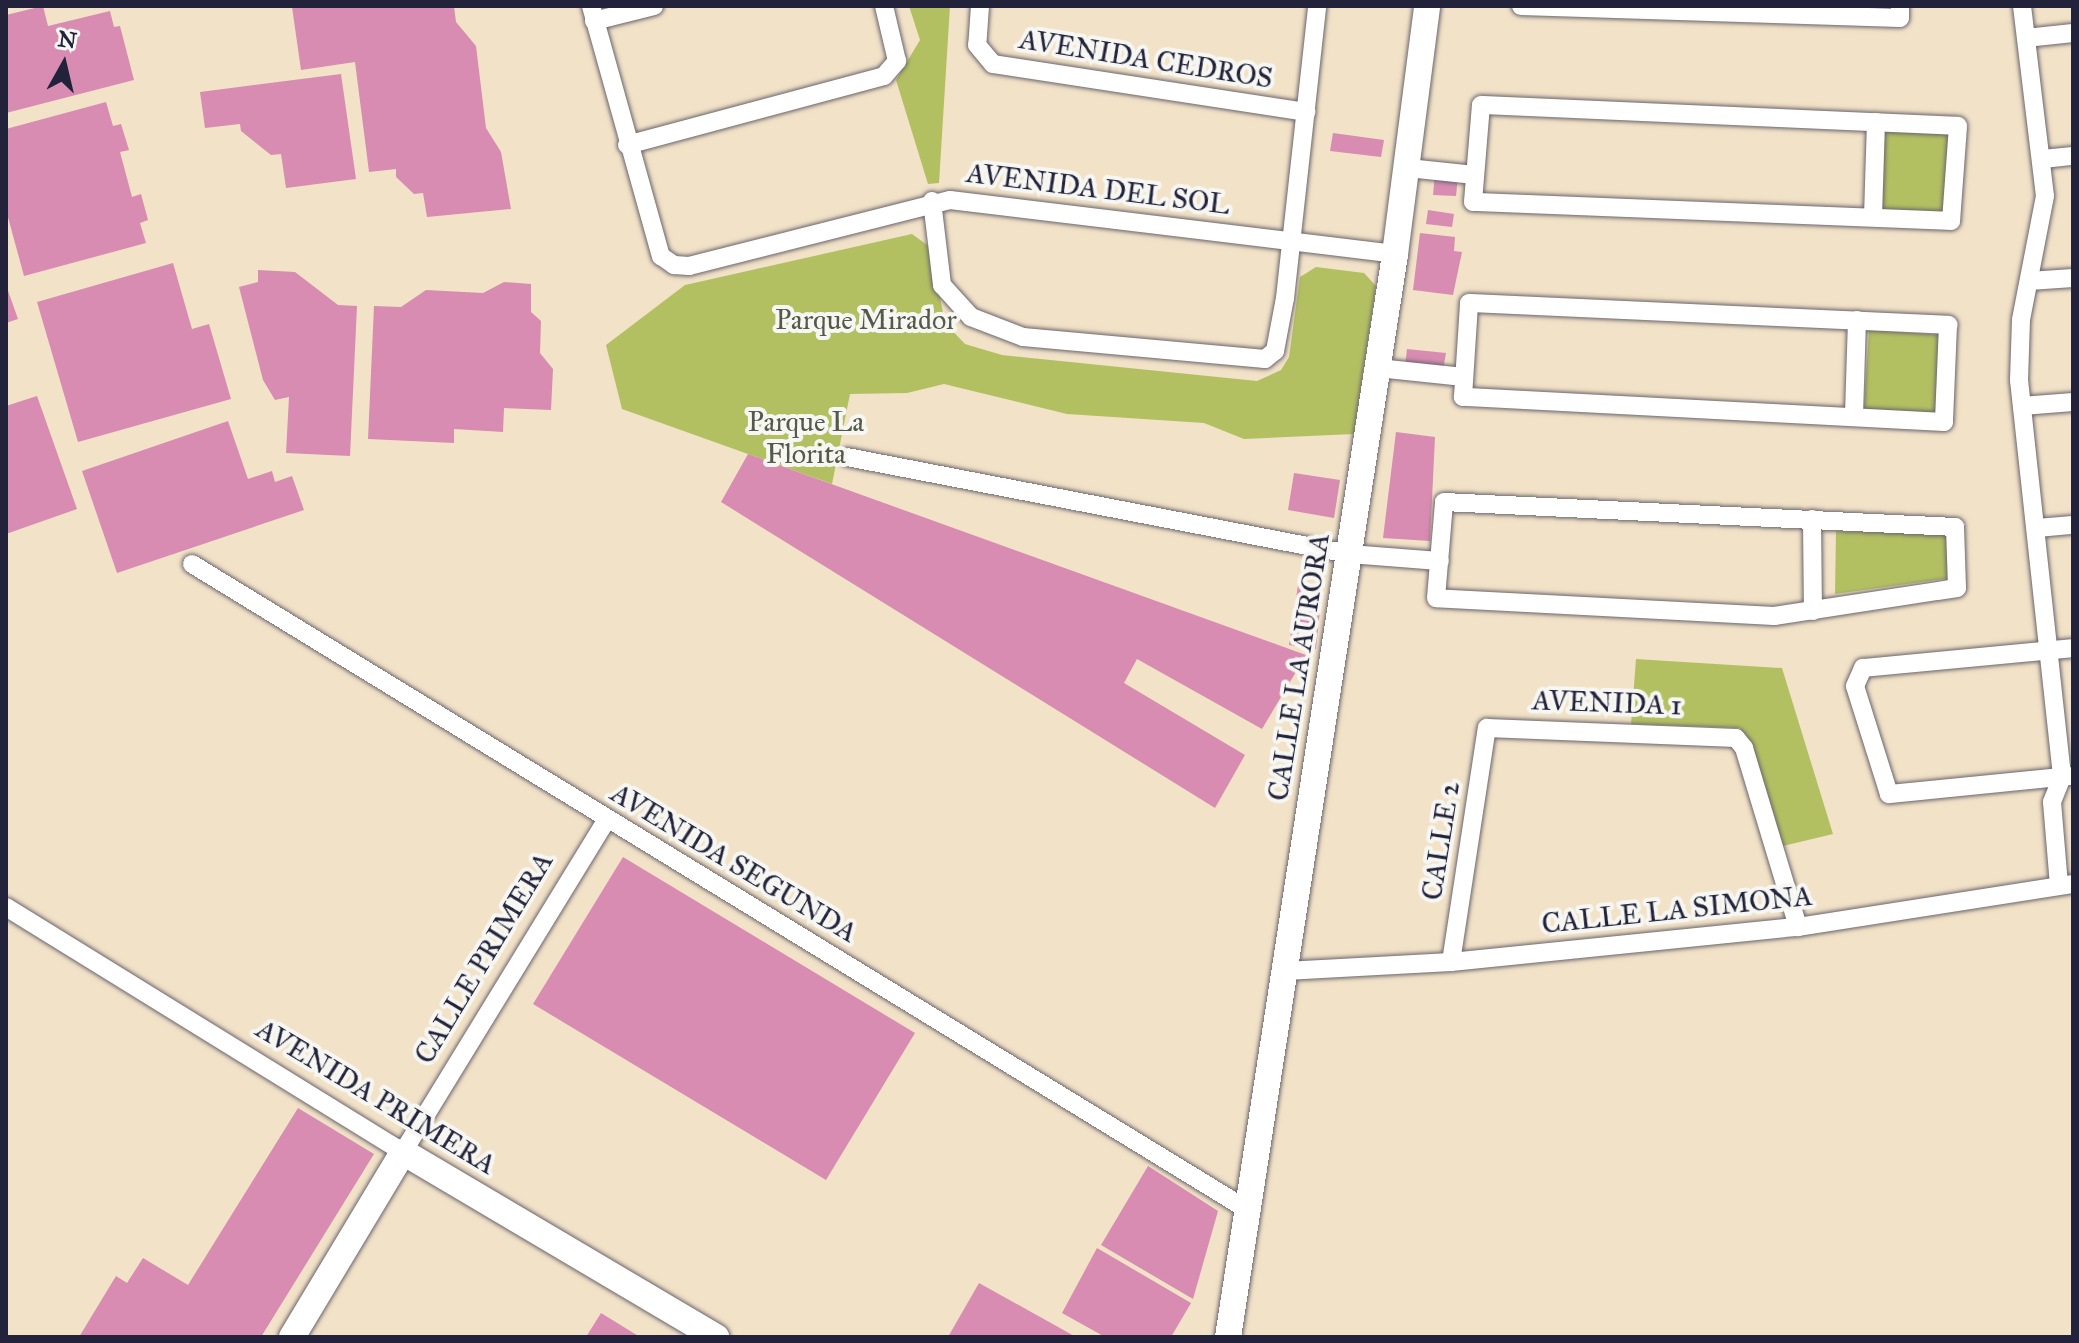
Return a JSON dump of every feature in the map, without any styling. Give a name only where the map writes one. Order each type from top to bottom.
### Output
[{"type":"street","points":[[654,6],[592,13],[627,145],[884,76],[897,61],[884,6]]},
{"type":"street","name":"AVENIDA CEDROS","points":[[980,6],[977,45],[993,64],[1306,112]]},
{"type":"street","points":[[932,201],[942,285],[953,303],[996,328],[1064,343],[1265,359],[1275,351],[1292,241],[1317,6]]},
{"type":"street","name":"CALLE LA AURORA","points":[[1228,1337],[1408,168],[1427,6]]},
{"type":"street","points":[[1521,6],[1900,18],[1900,6]]},
{"type":"street","points":[[2022,6],[2043,159],[2045,196],[2018,353],[2069,782],[2052,802],[2066,884]]},
{"type":"street","points":[[2026,38],[2073,33]]},
{"type":"street","points":[[1481,105],[1876,122],[1958,126],[1951,221],[1473,202],[1481,105]]},
{"type":"street","points":[[1873,217],[1876,122]]},
{"type":"street","name":"AVENIDA DEL SOL","points":[[627,145],[661,256],[674,265],[689,266],[932,201],[975,201],[1395,254]]},
{"type":"street","points":[[2043,159],[2073,156]]},
{"type":"street","points":[[1408,168],[1475,175]]},
{"type":"street","points":[[2029,281],[2073,278]]},
{"type":"street","points":[[1469,303],[1857,320],[1948,325],[1944,422],[1463,397],[1469,303]]},
{"type":"street","points":[[1854,415],[1857,320]]},
{"type":"street","points":[[1378,368],[1464,377]]},
{"type":"street","points":[[2022,406],[2073,402]]},
{"type":"street","points":[[847,457],[1349,554],[1440,561]]},
{"type":"street","points":[[1444,502],[1812,519],[1955,527],[1957,588],[1774,616],[1436,598],[1444,502]]},
{"type":"street","points":[[1812,519],[1813,611]]},
{"type":"street","points":[[2037,528],[2073,525]]},
{"type":"street","name":"AVENIDA SEGUNDA","points":[[192,564],[1248,1210]]},
{"type":"street","points":[[2069,782],[1889,794],[1855,686],[1863,668],[2073,648]]},
{"type":"street","name":"AVENIDA 1","points":[[1487,728],[1725,734],[1744,748],[1798,927]]},
{"type":"street","name":"CALLE 2","points":[[1451,962],[1487,728]]},
{"type":"street","name":"CALLE PRIMERA","points":[[292,1337],[607,819]]},
{"type":"street","name":"CALLE LA SIMONA","points":[[1285,971],[1451,962],[1798,927],[2066,884]]},
{"type":"street","name":"AVENIDA PRIMERA","points":[[6,907],[403,1152],[716,1337]]},
{"type":"green space","points":[[909,6],[950,6],[939,183],[928,184],[896,80],[920,40]]},
{"type":"green space","points":[[1885,128],[1952,132],[1947,217],[1879,212]]},
{"type":"green space","name":"Parque Mirador","points":[[912,234],[930,247],[945,323],[965,344],[1002,355],[1257,381],[1281,370],[1289,357],[1300,277],[1316,267],[1364,273],[1376,286],[1354,434],[1244,439],[1204,423],[1067,414],[944,384],[907,393],[850,394],[832,484],[622,409],[606,345],[685,285]]},
{"type":"green space","points":[[1869,330],[1944,335],[1938,413],[1864,409]]},
{"type":"green space","points":[[1836,531],[1949,533],[1950,578],[1835,594]]},
{"type":"green space","points":[[1636,659],[1782,668],[1833,834],[1783,846],[1752,748],[1740,728],[1631,724]]},
{"type":"building","points":[[43,6],[48,26],[110,11],[114,27],[120,26],[134,80],[6,113],[6,15]]},
{"type":"building","points":[[454,6],[456,22],[476,46],[486,128],[501,152],[511,209],[427,217],[423,193],[414,194],[396,177],[396,169],[369,172],[355,62],[301,70],[292,7]]},
{"type":"building","points":[[341,74],[356,179],[286,188],[281,154],[271,155],[241,131],[240,124],[205,128],[200,92]]},
{"type":"building","points":[[106,102],[113,126],[121,124],[129,150],[120,152],[132,197],[141,194],[148,220],[140,223],[146,243],[24,276],[6,210],[6,129]]},
{"type":"building","points":[[1333,133],[1384,140],[1381,157],[1330,151]]},
{"type":"building","points":[[1435,174],[1458,176],[1456,196],[1433,195]]},
{"type":"building","points":[[1428,210],[1454,214],[1452,227],[1426,224]]},
{"type":"building","points":[[1420,233],[1455,237],[1454,251],[1462,252],[1453,295],[1413,290]]},
{"type":"building","points":[[173,263],[192,329],[209,324],[231,399],[78,442],[37,302]]},
{"type":"building","points":[[258,270],[295,272],[338,305],[357,306],[350,456],[286,453],[289,397],[275,400],[263,380],[239,287],[258,282]]},
{"type":"building","points":[[504,282],[531,284],[531,312],[541,321],[540,353],[553,369],[551,410],[504,408],[503,432],[454,429],[454,443],[368,439],[374,306],[401,307],[426,290],[483,293]]},
{"type":"building","points":[[6,285],[18,319],[6,323]]},
{"type":"building","points":[[1407,349],[1446,353],[1443,370],[1405,366]]},
{"type":"building","points":[[37,396],[77,509],[6,534],[6,406]]},
{"type":"building","points":[[228,421],[248,479],[272,471],[275,482],[292,476],[304,510],[117,573],[82,471]]},
{"type":"building","points":[[1396,432],[1435,437],[1430,541],[1383,538]]},
{"type":"building","points":[[748,454],[1306,655],[1262,729],[1137,659],[1124,683],[1245,755],[1215,808],[721,502]]},
{"type":"building","points":[[1294,473],[1340,480],[1334,518],[1288,510]]},
{"type":"building","points":[[1298,585],[1322,589],[1316,649],[1289,645]]},
{"type":"building","points":[[623,857],[915,1033],[826,1180],[533,1004]]},
{"type":"building","points":[[298,1108],[374,1154],[261,1337],[79,1337],[116,1276],[127,1283],[143,1258],[188,1285]]},
{"type":"building","points":[[1148,1166],[1218,1211],[1193,1299],[1101,1245]]},
{"type":"building","points":[[1097,1248],[1191,1303],[1171,1337],[1105,1337],[1062,1313]]},
{"type":"building","points":[[979,1283],[1076,1337],[948,1337]]},
{"type":"building","points":[[601,1313],[640,1337],[586,1337]]},
{"type":"park label","name":"Parque La Florita","points":[[806,438]]}]
